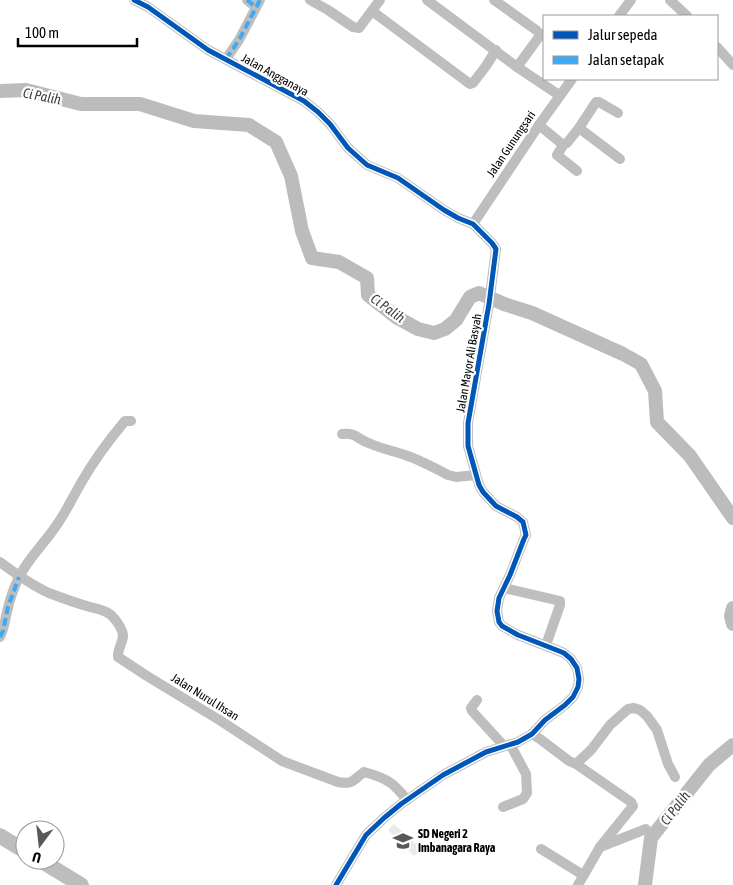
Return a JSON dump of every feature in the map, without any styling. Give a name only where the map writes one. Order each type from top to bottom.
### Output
[{"type":"highway","points":[[0,836],[15,845]]},
{"type":"highway","points":[[57,870],[82,885]]},
{"type":"street","name":"Jalan Angganaya","points":[[134,0],[149,3],[198,44],[304,101],[324,118],[348,148],[367,164],[398,178],[444,210],[472,224]]},
{"type":"street","points":[[226,59],[239,40],[258,4],[246,0]]},
{"type":"street","points":[[310,0],[325,3],[353,27],[359,28],[380,0]]},
{"type":"street","points":[[427,0],[518,67],[560,95]]},
{"type":"street","points":[[494,0],[539,33],[539,37],[518,67]]},
{"type":"street","points":[[620,15],[632,0]]},
{"type":"street","points":[[670,0],[686,15]]},
{"type":"street","points":[[372,11],[470,84],[473,83],[496,50]]},
{"type":"street","points":[[718,48],[733,65]]},
{"type":"street","name":"Jalan Gunungsari","points":[[472,224],[571,80]]},
{"type":"street","points":[[577,171],[558,157],[558,153],[564,144],[567,143],[579,128],[596,102],[618,113]]},
{"type":"street","points":[[539,125],[564,144]]},
{"type":"street","points":[[579,128],[620,159]]},
{"type":"street","name":"Jalan Mayor Ali Basyah","points":[[336,885],[366,835],[384,818],[442,776],[486,752],[518,742],[532,734],[545,720],[573,697],[578,688],[577,668],[564,653],[518,634],[502,626],[499,622],[497,611],[499,598],[524,539],[525,529],[523,522],[496,506],[483,492],[468,446],[468,423],[496,258],[496,249],[492,243],[472,224]]},
{"type":"street","points":[[0,637],[19,577],[34,554],[49,538],[66,512],[81,482],[109,441],[125,421],[131,421]]},
{"type":"street","points":[[342,434],[354,434],[362,441],[406,455],[448,475],[456,477],[476,475]]},
{"type":"street","points":[[0,562],[19,577]]},
{"type":"street","name":"Jalan Nurul Ihsan","points":[[19,577],[49,592],[101,610],[111,616],[124,636],[118,657],[282,761],[338,782],[352,782],[364,772],[374,774],[384,778],[398,788],[407,800]]},
{"type":"street","points":[[504,588],[560,601],[546,645]]},
{"type":"street","points":[[477,700],[471,708],[472,711],[507,745],[526,774],[527,793],[523,799],[503,807]]},
{"type":"street","points":[[576,764],[592,750],[610,725],[628,708],[634,708],[647,716],[657,730],[668,764],[676,777]]},
{"type":"street","points":[[532,734],[631,802],[633,806],[600,847],[578,885]]},
{"type":"street","points":[[621,821],[627,827],[630,835]]},
{"type":"street","points":[[600,847],[646,829]]},
{"type":"street","points":[[541,849],[583,875]]},
{"type":"shaded area","points":[[394,824],[421,849],[414,856],[388,830]]},
{"type":"waterway","name":"Ci Palih","points":[[0,91],[26,90],[81,104],[140,104],[194,121],[249,125],[276,142],[291,176],[302,231],[312,258],[339,262],[367,278],[368,295],[396,317],[418,329],[434,333],[445,329],[456,320],[470,297],[479,293],[532,313],[641,364],[655,391],[657,422],[690,456],[733,518]]},
{"type":"waterway","name":"Ci Palih","points":[[733,608],[731,616],[733,624]]},
{"type":"waterway","name":"Ci Palih","points":[[645,885],[651,838],[709,765],[733,745]]},
{"type":"marked path","points":[[247,0],[256,7]]},
{"type":"marked path","points":[[226,59],[239,40],[260,0]]},
{"type":"marked path","points":[[0,637],[19,577]]},
{"type":"cycle path","points":[[134,0],[148,7],[208,50],[304,101],[330,124],[348,148],[367,165],[398,178],[444,210],[473,224],[496,249],[489,304],[468,423],[468,446],[479,485],[483,492],[496,506],[523,522],[526,535],[499,598],[497,611],[499,622],[502,626],[518,635],[564,653],[577,668],[578,687],[573,697],[545,720],[532,734],[518,742],[486,752],[443,775],[401,804],[366,835],[336,885]]},
{"type":"place","name":"SD Negeri 2 Imbanagara Raya","points":[[403,841]]}]
